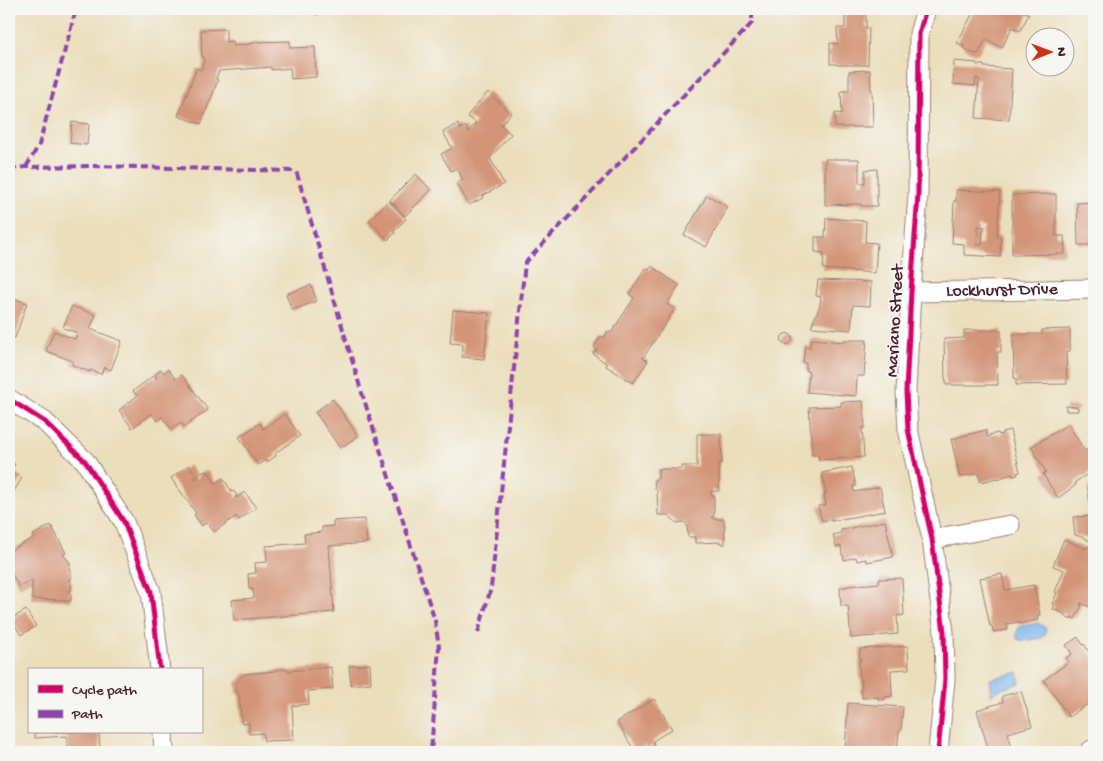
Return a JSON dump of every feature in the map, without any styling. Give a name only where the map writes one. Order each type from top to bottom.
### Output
[{"type":"street","name":"Mariano Street","points":[[926,9],[919,34],[918,195],[906,392],[908,429],[932,540],[944,632],[944,679],[938,752]]},
{"type":"street","name":"Lockhurst Drive","points":[[911,292],[1094,289]]},
{"type":"street","points":[[9,399],[45,422],[85,461],[124,522],[151,592],[160,668]]},
{"type":"street","points":[[932,540],[1010,524]]},
{"type":"street","points":[[163,734],[164,752]]},
{"type":"street","points":[[1089,752],[1094,749]]},
{"type":"water","points":[[1038,623],[1046,628],[1042,638],[1024,641],[1017,639],[1019,627]]},
{"type":"water","points":[[1018,672],[1020,683],[996,691],[991,695],[990,679]]},
{"type":"building","points":[[304,9],[320,9],[317,15]]},
{"type":"building","points":[[845,9],[866,9],[866,28],[869,28],[868,65],[830,64],[830,43],[838,44],[837,28],[845,28]]},
{"type":"building","points":[[975,9],[983,12],[984,9],[1022,9],[1029,14],[1020,31],[1012,27],[1002,48],[986,39],[978,54],[975,54],[957,43]]},
{"type":"building","points":[[226,29],[226,42],[233,41],[234,46],[255,42],[290,41],[290,48],[315,47],[316,77],[291,79],[290,68],[271,70],[271,67],[219,71],[216,79],[218,80],[201,124],[178,116],[197,68],[201,70],[204,61],[201,30]]},
{"type":"building","points":[[954,61],[977,63],[977,65],[984,65],[984,67],[1012,69],[1009,120],[976,118],[979,79],[976,78],[975,86],[953,84]]},
{"type":"building","points":[[870,70],[873,127],[835,127],[835,113],[842,114],[841,91],[849,91],[849,71]]},
{"type":"building","points":[[488,92],[511,113],[501,125],[511,134],[490,158],[504,184],[469,205],[457,183],[463,180],[457,168],[451,171],[441,154],[452,148],[443,132],[458,124],[460,129],[465,126],[468,132],[476,123],[467,116]]},
{"type":"building","points":[[72,122],[89,124],[87,145],[70,143]]},
{"type":"building","points":[[825,159],[859,159],[859,183],[865,183],[865,170],[877,169],[877,206],[861,206],[861,204],[825,205]]},
{"type":"building","points":[[416,174],[431,190],[405,216],[390,200]]},
{"type":"building","points":[[956,190],[1000,192],[997,236],[1001,237],[1000,257],[964,255],[964,244],[952,243],[954,201],[956,201]],"holes":[[[978,226],[985,227],[982,245],[977,245]]]},
{"type":"building","points":[[1056,194],[1056,236],[1064,236],[1065,254],[1012,255],[1012,195]]},
{"type":"building","points":[[707,195],[728,207],[706,247],[684,235]]},
{"type":"building","points":[[389,201],[406,219],[388,240],[369,220]]},
{"type":"building","points":[[1094,202],[1094,245],[1078,245],[1077,203]]},
{"type":"building","points":[[826,218],[866,221],[865,242],[877,243],[875,273],[823,269],[824,253],[815,252],[815,237],[825,237]]},
{"type":"building","points":[[651,266],[679,285],[667,304],[675,309],[643,358],[648,361],[633,383],[606,366],[607,364],[593,354],[597,349],[594,347],[601,336],[604,338],[608,331],[611,333],[634,298],[629,294],[646,268],[649,270]]},
{"type":"building","points":[[818,280],[871,282],[870,306],[853,305],[851,330],[811,327],[820,305],[821,297],[816,296]]},
{"type":"building","points":[[311,285],[317,301],[292,310],[286,294]]},
{"type":"building","points":[[9,297],[27,303],[15,338],[9,336]]},
{"type":"building","points":[[72,306],[96,315],[90,329],[122,341],[111,370],[104,367],[101,374],[90,370],[90,372],[72,365],[73,361],[46,351],[54,331],[75,339],[78,333],[63,328]]},
{"type":"building","points":[[453,310],[489,313],[484,359],[462,357],[463,344],[450,343]]},
{"type":"building","points":[[1070,329],[1070,351],[1066,351],[1067,384],[1016,385],[1016,378],[1014,378],[1013,334],[1042,334],[1042,330]]},
{"type":"building","points":[[964,330],[1001,330],[1001,352],[997,352],[998,385],[946,385],[944,339],[964,338]]},
{"type":"building","points":[[787,333],[793,339],[787,345],[781,339]]},
{"type":"building","points":[[811,339],[844,342],[844,340],[867,340],[864,376],[857,376],[856,396],[807,392],[809,372],[806,371],[806,363],[803,363],[805,346],[810,347]]},
{"type":"building","points":[[161,369],[164,373],[168,369],[176,379],[182,375],[208,410],[184,427],[181,422],[171,429],[162,417],[157,421],[152,414],[132,428],[119,410],[137,396],[133,391],[153,376],[155,379],[157,377],[155,374]]},
{"type":"building","points":[[333,399],[358,436],[340,448],[315,412]]},
{"type":"building","points":[[863,401],[865,428],[862,428],[864,457],[819,460],[818,455],[812,455],[809,407],[841,406],[841,402]]},
{"type":"building","points":[[1066,406],[1078,407],[1078,411],[1066,411]]},
{"type":"building","points":[[285,414],[300,436],[278,451],[275,454],[276,456],[258,465],[239,437],[260,423],[263,429]]},
{"type":"building","points":[[1068,424],[1085,451],[1094,447],[1094,470],[1075,482],[1076,485],[1058,498],[1043,474],[1046,472],[1031,447]]},
{"type":"building","points":[[986,430],[987,437],[989,437],[989,435],[998,433],[999,435],[1010,430],[1020,472],[1017,473],[1018,475],[1013,476],[1013,474],[981,482],[978,473],[960,477],[951,439]]},
{"type":"building","points":[[697,434],[721,434],[722,463],[719,463],[719,491],[711,491],[711,495],[714,495],[714,516],[711,517],[714,519],[724,519],[725,544],[721,544],[721,542],[695,543],[695,537],[688,537],[687,525],[684,522],[677,523],[668,515],[658,515],[657,491],[654,480],[658,478],[658,469],[682,469],[682,466],[697,466]]},
{"type":"building","points":[[9,460],[15,464],[11,471],[22,478],[9,499]]},
{"type":"building","points":[[189,465],[196,475],[194,476],[196,479],[198,475],[207,471],[215,483],[223,478],[232,492],[234,491],[237,496],[236,498],[245,492],[256,508],[239,520],[236,516],[214,532],[207,522],[202,526],[194,515],[196,513],[171,478]]},
{"type":"building","points":[[852,467],[856,486],[853,486],[854,492],[880,487],[885,511],[822,521],[818,506],[826,505],[824,494],[826,494],[822,473]]},
{"type":"building","points":[[1088,487],[1094,487],[1094,540],[1087,540],[1075,535],[1073,517],[1091,516]]},
{"type":"building","points":[[365,519],[367,543],[329,546],[334,612],[234,620],[232,600],[254,598],[253,589],[249,589],[248,574],[256,573],[255,563],[267,562],[266,546],[305,543],[304,534],[322,532],[322,527],[333,526],[333,521]]},
{"type":"building","points":[[885,521],[893,557],[867,562],[866,559],[857,561],[856,557],[844,560],[841,546],[836,547],[833,535],[841,533],[841,530]]},
{"type":"building","points":[[51,525],[66,553],[63,554],[70,563],[71,579],[69,579],[69,582],[71,582],[71,591],[69,591],[69,594],[71,594],[71,601],[32,599],[32,580],[19,587],[9,569],[9,551],[35,537],[33,535]]},
{"type":"building","points":[[1064,539],[1086,549],[1088,546],[1094,549],[1094,603],[1092,608],[1081,603],[1080,605],[1082,605],[1075,619],[1072,617],[1071,620],[1064,616],[1065,614],[1053,609],[1055,605],[1052,604],[1064,570],[1053,566]]},
{"type":"building","points":[[1002,574],[1005,590],[1034,585],[1040,615],[1037,615],[1038,620],[1019,624],[1018,622],[1007,624],[1008,630],[993,632],[992,626],[990,626],[980,578]]},
{"type":"building","points":[[902,578],[904,615],[897,616],[898,634],[851,638],[848,606],[841,606],[840,587],[879,583],[879,579]]},
{"type":"building","points":[[26,610],[36,626],[21,635],[11,619]]},
{"type":"building","points":[[1078,637],[1094,659],[1094,704],[1092,701],[1069,717],[1044,680],[1069,662],[1066,658],[1072,654],[1066,645]]},
{"type":"building","points":[[908,646],[909,669],[891,670],[892,696],[885,697],[885,699],[878,699],[878,697],[862,698],[862,693],[860,692],[862,687],[859,661],[861,661],[859,657],[860,649]]},
{"type":"building","points":[[370,664],[371,683],[351,685],[349,666]]},
{"type":"building","points":[[331,667],[333,689],[308,691],[309,704],[292,706],[294,740],[264,741],[263,733],[249,734],[249,723],[242,724],[236,683],[244,674],[287,669],[288,671]]},
{"type":"building","points":[[1021,691],[1032,726],[1008,733],[1012,748],[999,752],[989,752],[977,710],[1003,702],[1002,696]]},
{"type":"building","points":[[654,699],[672,729],[653,741],[654,745],[647,749],[645,745],[635,752],[617,722]]},
{"type":"building","points":[[848,703],[903,707],[897,752],[845,752]]},
{"type":"building","points":[[35,734],[99,734],[100,752],[67,752],[67,736],[35,738]]},
{"type":"marked path","points":[[26,167],[39,145],[76,9]]},
{"type":"marked path","points":[[478,633],[491,588],[525,263],[752,23],[752,9]]},
{"type":"marked path","points":[[9,169],[95,166],[294,171],[297,174],[360,387],[435,621],[439,647],[431,752]]},
{"type":"cycle path","points":[[926,9],[919,34],[918,195],[906,392],[908,429],[932,539],[944,632],[945,679],[938,752]]},
{"type":"cycle path","points":[[9,399],[45,422],[85,461],[124,522],[151,592],[160,668]]}]
